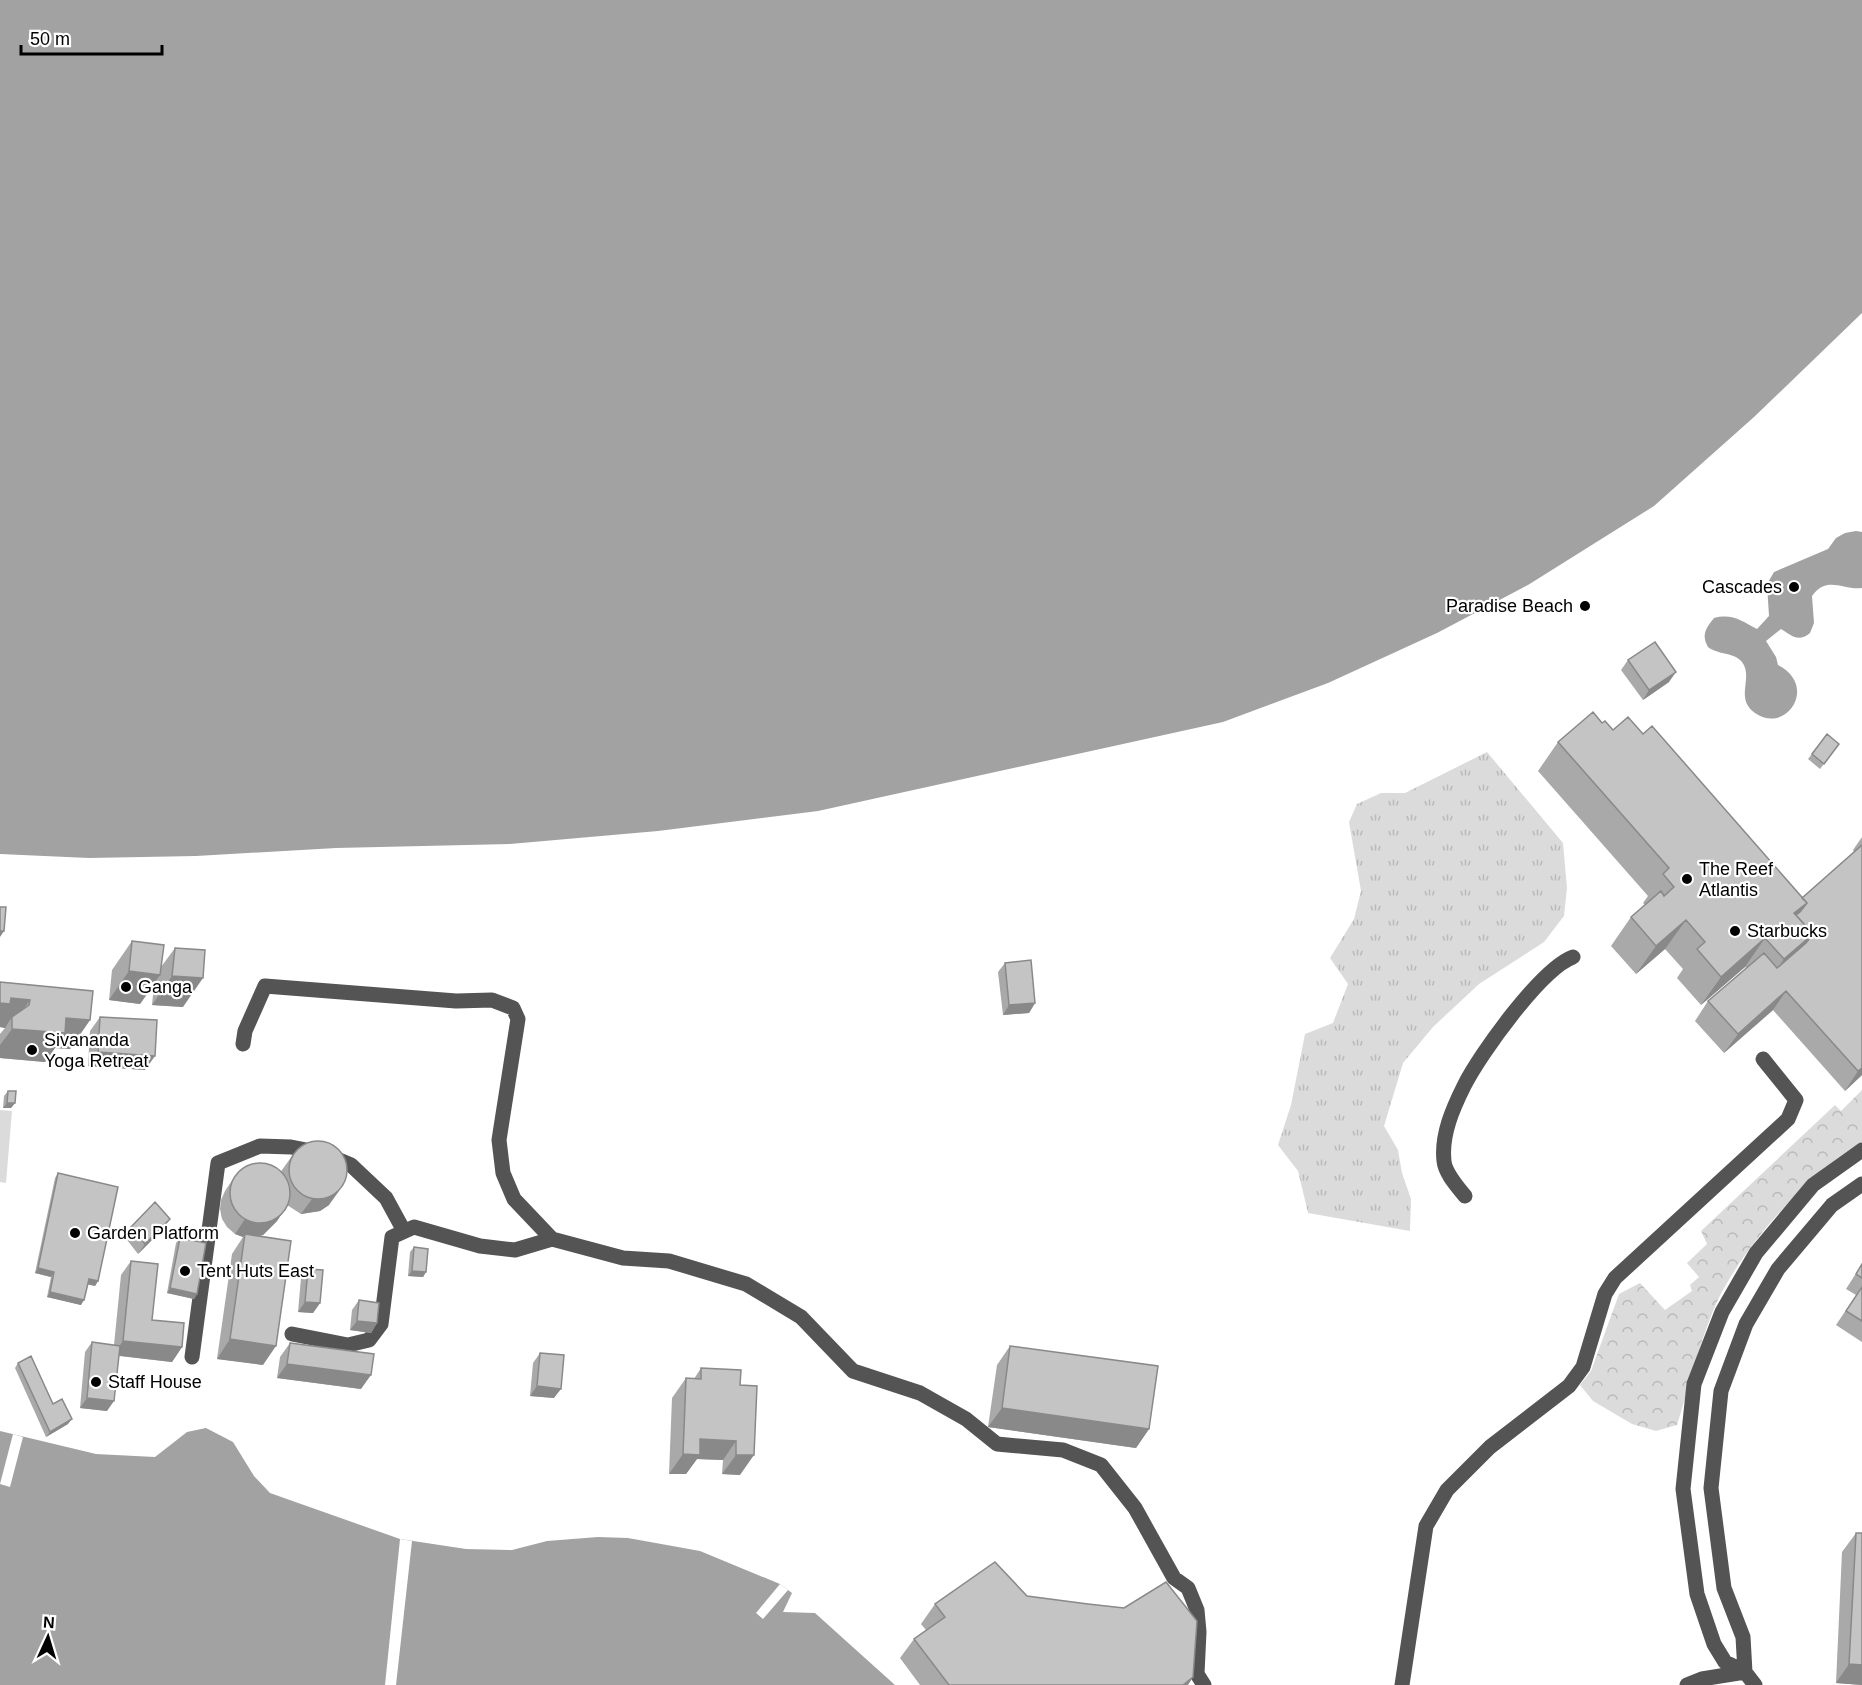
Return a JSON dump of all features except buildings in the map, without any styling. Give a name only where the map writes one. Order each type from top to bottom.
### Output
[{"type":"street","points":[[1466,1196],[1454,1182],[1444,1162],[1445,1136],[1455,1108],[1466,1084],[1494,1040],[1528,996],[1564,961],[1573,957]]},
{"type":"street","points":[[243,1044],[245,1031],[265,986],[456,1002],[492,1000],[513,1008],[518,1019],[499,1140],[503,1173],[514,1199],[552,1239],[623,1258],[669,1261],[746,1284],[801,1317],[853,1371],[920,1393],[966,1419],[997,1444],[1063,1449],[1101,1465],[1135,1508],[1174,1578],[1188,1588],[1197,1610],[1199,1632],[1197,1674],[1204,1685]]},
{"type":"street","points":[[1402,1685],[1426,1526],[1447,1490],[1490,1447],[1569,1386],[1583,1367],[1605,1294],[1615,1278],[1788,1119],[1796,1100],[1763,1059]]},
{"type":"street","points":[[192,1357],[218,1163],[260,1146],[291,1147],[322,1153],[351,1165],[386,1198],[404,1231]]},
{"type":"street","points":[[1755,1685],[1745,1672],[1725,1662],[1714,1644],[1697,1594],[1683,1489],[1694,1384],[1722,1312],[1756,1253],[1813,1185],[1862,1150]]},
{"type":"street","points":[[1745,1672],[1743,1637],[1724,1588],[1711,1488],[1721,1391],[1746,1324],[1778,1269],[1832,1205],[1862,1184]]},
{"type":"street","points":[[292,1334],[348,1345],[369,1340],[381,1324],[392,1237],[414,1227],[480,1246],[515,1250],[552,1239]]},
{"type":"street","points":[[1687,1685],[1702,1679],[1745,1672]]},
{"type":"green space","points":[[1487,752],[1563,843],[1567,888],[1564,916],[1544,942],[1479,984],[1433,1027],[1403,1063],[1384,1126],[1398,1150],[1402,1173],[1411,1199],[1410,1231],[1308,1213],[1298,1171],[1278,1145],[1291,1105],[1305,1034],[1333,1023],[1348,984],[1330,958],[1354,919],[1361,891],[1349,822],[1357,804],[1381,793],[1405,793]]},
{"type":"green space","points":[[1862,1090],[1862,1142],[1819,1173],[1797,1194],[1756,1240],[1738,1265],[1713,1311],[1677,1425],[1656,1431],[1632,1424],[1593,1401],[1580,1385],[1591,1371],[1619,1294],[1640,1283],[1665,1310],[1692,1291],[1690,1285],[1699,1277],[1687,1263],[1707,1244],[1701,1231],[1835,1105],[1841,1111]]},
{"type":"green space","points":[[0,1110],[12,1111],[6,1183],[0,1182]]},
{"type":"shaded area","points":[[0,0],[1862,0],[1862,313],[1754,417],[1654,506],[1528,585],[1437,633],[1328,683],[1223,722],[818,811],[658,831],[510,844],[336,848],[196,856],[89,858],[0,854]]},
{"type":"shaded area","points":[[1856,531],[1862,532],[1862,588],[1823,586],[1812,596],[1814,623],[1810,633],[1798,638],[1781,629],[1766,641],[1778,665],[1790,674],[1796,684],[1797,695],[1787,713],[1777,718],[1767,718],[1755,713],[1746,701],[1746,675],[1742,662],[1708,647],[1705,639],[1707,628],[1714,618],[1726,616],[1757,629],[1769,616],[1767,584],[1774,572],[1828,549],[1836,538]]},
{"type":"shaded area","points":[[206,1428],[233,1442],[254,1476],[270,1493],[400,1539],[466,1549],[512,1550],[547,1541],[598,1537],[628,1538],[700,1551],[780,1584],[792,1593],[783,1612],[815,1613],[895,1685],[0,1685],[0,1431],[96,1454],[155,1457],[187,1432]]},
{"type":"pier","points":[[13,1434],[23,1437],[10,1487],[0,1484]]},
{"type":"pier","points":[[400,1539],[412,1541],[396,1685],[385,1685]]},
{"type":"pier","points":[[780,1584],[788,1590],[763,1619],[756,1613]]},
{"type":"place","name":"Cascades","points":[[1794,587]]},
{"type":"place","name":"Paradise Beach","points":[[1585,606]]},
{"type":"place","name":"The Reef Atlantis","points":[[1687,879]]},
{"type":"place","name":"Starbucks","points":[[1735,931]]},
{"type":"place","name":"Ganga","points":[[126,987]]},
{"type":"place","name":"Sivananda Yoga Retreat","points":[[32,1050]]},
{"type":"place","name":"Garden Platform","points":[[75,1233]]},
{"type":"place","name":"Tent Huts East","points":[[185,1271]]},
{"type":"place","name":"Staff House","points":[[96,1382]]}]
